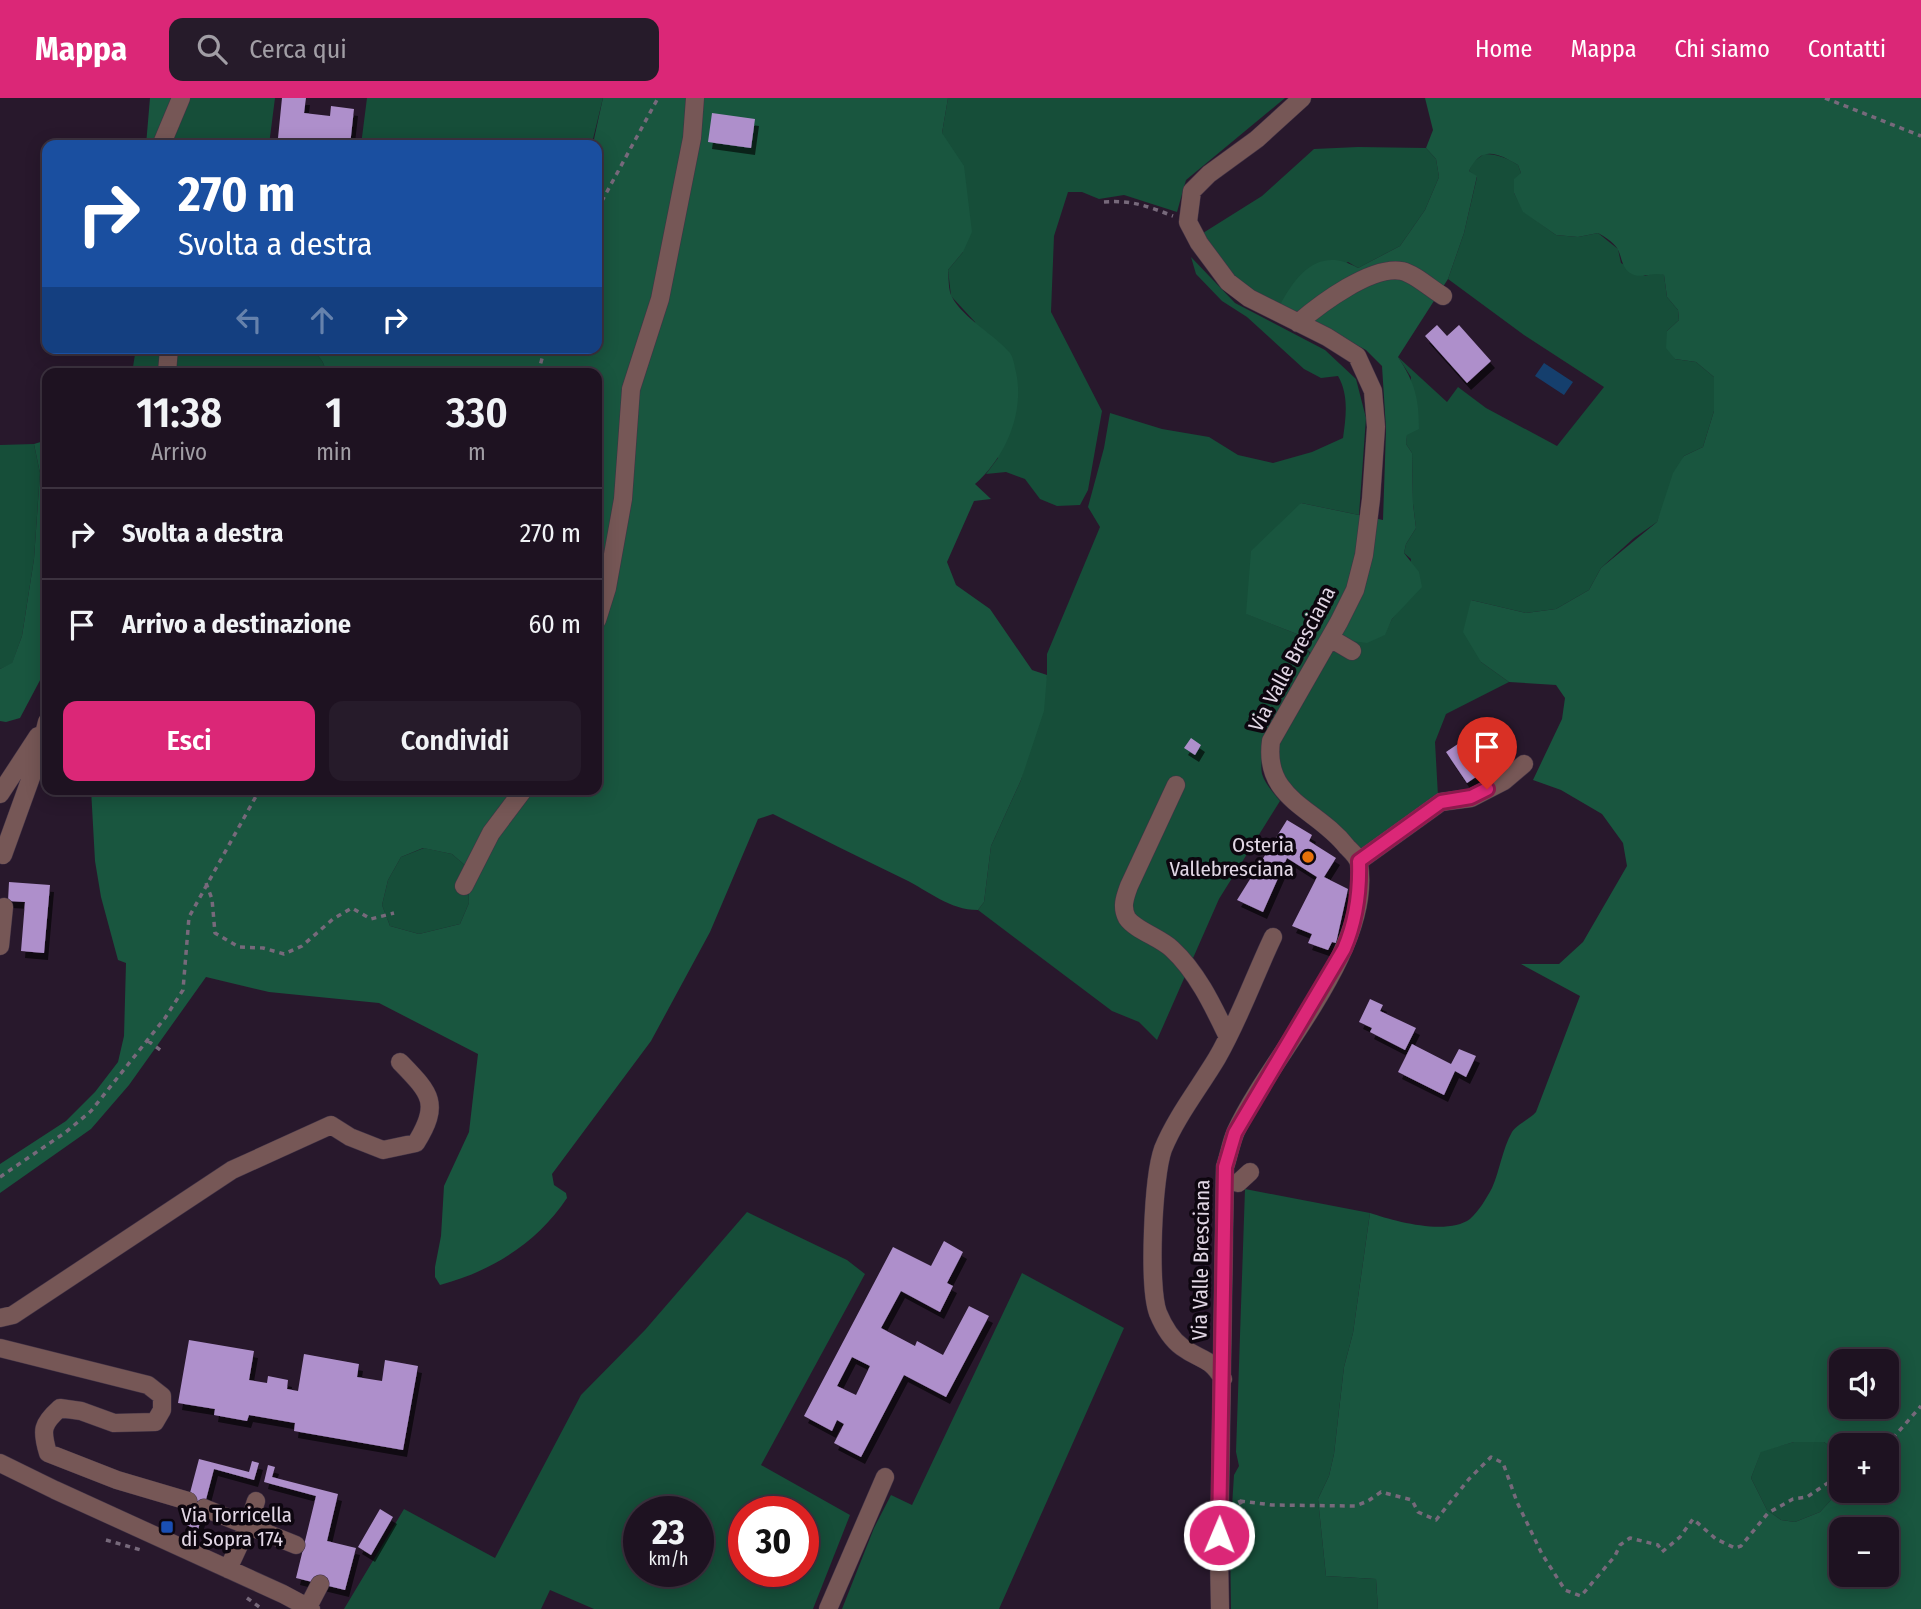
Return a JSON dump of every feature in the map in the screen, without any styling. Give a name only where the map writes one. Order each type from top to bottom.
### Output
[{"type":"street","points":[[163,140],[181,98]]},
{"type":"street","points":[[602,604],[623,499],[631,389],[660,299],[692,138],[695,98]]},
{"type":"street","points":[[1188,222],[1192,191],[1209,174],[1257,139],[1302,98]]},
{"type":"street","name":"Via Valle Bresciana","points":[[1188,222],[1199,243],[1228,282],[1249,298],[1327,337],[1357,356],[1373,391],[1376,427],[1364,555],[1355,590],[1271,741],[1268,760],[1284,792],[1341,838],[1359,861],[1360,887],[1350,934],[1337,964],[1250,1105],[1235,1133],[1225,1167],[1220,1609]]},
{"type":"street","points":[[1297,323],[1336,293],[1381,271],[1403,271],[1443,296]]},
{"type":"street","points":[[1330,638],[1352,651]]},
{"type":"street","points":[[0,794],[42,729]]},
{"type":"street","points":[[4,855],[42,742]]},
{"type":"street","points":[[1359,861],[1441,802],[1471,797],[1503,781],[1524,764]]},
{"type":"street","points":[[1176,785],[1129,887],[1124,901],[1125,911],[1128,919],[1171,948],[1210,1000],[1227,1035]]},
{"type":"street","points":[[464,886],[491,833],[520,795]]},
{"type":"street","points":[[0,946],[4,907]]},
{"type":"street","points":[[1223,1379],[1212,1363],[1183,1348],[1172,1338],[1157,1310],[1153,1253],[1156,1188],[1163,1150],[1170,1134],[1219,1055],[1273,937]]},
{"type":"street","points":[[0,1318],[13,1315],[232,1170],[331,1125],[350,1137],[383,1150],[416,1143],[430,1121],[430,1102],[418,1081],[400,1062]]},
{"type":"street","points":[[0,1348],[148,1385],[162,1396],[162,1410],[155,1422],[114,1423],[81,1411],[60,1408],[45,1421],[43,1437],[48,1453],[117,1480],[196,1504],[296,1545]]},
{"type":"street","points":[[0,1463],[309,1608],[320,1584]]},
{"type":"street","points":[[828,1609],[885,1477]]},
{"type":"street","points":[[228,1569],[256,1502]]},
{"type":"path","points":[[602,201],[658,98]]},
{"type":"path","points":[[1825,98],[1921,136]]},
{"type":"path","points":[[1104,202],[1139,202],[1188,222]]},
{"type":"path","points":[[0,1177],[66,1132],[91,1111],[148,1041],[183,990],[189,917],[257,795]]},
{"type":"path","points":[[206,883],[212,899],[215,933],[239,947],[263,948],[284,954],[303,946],[333,919],[352,908],[371,919],[394,913]]},
{"type":"path","points":[[148,1041],[163,1052]]},
{"type":"path","points":[[1897,1433],[1921,1406]]},
{"type":"path","points":[[1240,1501],[1272,1506],[1341,1507],[1355,1506],[1381,1492],[1412,1500],[1418,1512],[1436,1520],[1461,1488],[1491,1457],[1503,1463],[1517,1502],[1549,1566],[1565,1590],[1581,1596],[1615,1556],[1620,1545],[1630,1538],[1658,1545],[1662,1552],[1680,1537],[1693,1519],[1716,1539],[1735,1548],[1741,1546],[1768,1513],[1793,1499],[1807,1497],[1829,1482]]},
{"type":"green space","points":[[150,98],[181,98],[173,116],[173,140],[146,140]]},
{"type":"green space","points":[[181,98],[275,98],[270,140],[173,140],[173,116]]},
{"type":"green space","points":[[367,98],[603,98],[592,140],[362,140]]},
{"type":"green space","points":[[603,98],[948,98],[942,133],[964,166],[972,232],[963,252],[948,270],[950,291],[957,305],[1011,355],[1018,384],[1018,399],[1016,415],[1005,446],[975,484],[991,499],[974,501],[947,562],[956,585],[990,609],[1032,670],[1047,675],[1044,711],[1021,780],[991,846],[984,902],[978,910],[958,907],[773,814],[758,819],[710,932],[651,1041],[552,1174],[554,1185],[566,1193],[567,1198],[542,1229],[512,1253],[478,1272],[440,1285],[435,1277],[435,1267],[441,1236],[444,1186],[469,1132],[478,1054],[379,1003],[269,992],[206,977],[129,1085],[91,1129],[0,1193],[0,1164],[66,1121],[95,1092],[118,1062],[124,1036],[126,963],[118,960],[101,897],[95,861],[91,795],[602,795],[602,368],[325,368],[315,354],[602,354],[602,140],[593,140]],"holes":[[[423,848],[452,854],[467,867],[469,903],[460,924],[419,934],[390,926],[382,905],[388,880],[401,857]]]},
{"type":"green space","points":[[948,98],[1285,98],[1186,180],[1177,212],[1124,195],[1099,199],[1082,192],[1068,192],[1054,236],[1051,312],[1102,411],[1088,490],[1080,505],[1057,506],[1040,499],[1025,479],[1006,472],[986,474],[998,458],[975,322],[951,296],[948,270],[963,252],[942,133]]},
{"type":"green space","points":[[1425,98],[1921,98],[1921,1609],[1378,1609],[1376,1579],[1326,1576],[1318,1499],[1329,1476],[1334,1454],[1344,1367],[1353,1333],[1370,1213],[1435,1227],[1460,1224],[1470,1219],[1479,1209],[1492,1188],[1512,1132],[1536,1112],[1580,996],[1521,964],[1559,964],[1583,942],[1627,866],[1623,843],[1602,814],[1561,790],[1533,780],[1562,719],[1565,698],[1556,685],[1509,682],[1481,662],[1463,632],[1471,600],[1526,613],[1556,609],[1589,590],[1601,568],[1657,522],[1673,473],[1684,456],[1703,447],[1714,411],[1714,377],[1696,362],[1675,359],[1666,348],[1667,331],[1679,320],[1678,310],[1667,297],[1664,275],[1638,276],[1630,273],[1615,246],[1598,233],[1578,237],[1556,235],[1523,212],[1514,193],[1514,179],[1521,173],[1518,165],[1497,155],[1479,157],[1469,171],[1477,176],[1464,233],[1448,279],[1398,357],[1412,383],[1418,408],[1419,429],[1407,435],[1406,444],[1412,453],[1416,528],[1404,553],[1419,572],[1422,587],[1392,619],[1385,635],[1367,643],[1345,640],[1318,664],[1297,634],[1246,614],[1251,551],[1301,503],[1383,520],[1386,429],[1382,366],[1366,350],[1280,305],[1294,283],[1311,266],[1332,260],[1358,268],[1400,246],[1425,210],[1439,177],[1436,159],[1426,148],[1433,130]],"holes":[[[1829,1433],[1899,1433],[1899,1503],[1829,1502],[1820,1512],[1795,1522],[1781,1520],[1767,1510],[1751,1478],[1761,1452],[1794,1442],[1824,1442],[1829,1446]]]},
{"type":"green space","points":[[1426,148],[1436,159],[1439,177],[1425,210],[1400,246],[1358,268],[1348,262],[1280,305],[1240,283],[1203,233],[1262,196],[1314,149]]},
{"type":"green space","points":[[1484,154],[1502,157],[1518,165],[1521,173],[1514,193],[1524,212],[1556,235],[1578,237],[1598,233],[1618,249],[1621,263],[1645,276],[1657,272],[1664,275],[1667,297],[1678,310],[1679,320],[1667,331],[1675,359],[1696,362],[1714,377],[1714,411],[1703,447],[1684,456],[1657,522],[1634,538],[1601,568],[1589,590],[1556,609],[1526,613],[1471,600],[1481,662],[1509,682],[1446,714],[1435,742],[1438,796],[1360,854],[1294,796],[1274,759],[1283,731],[1300,695],[1331,650],[1341,643],[1384,635],[1405,603],[1411,559],[1404,553],[1416,528],[1412,453],[1406,444],[1411,377],[1398,357],[1447,402],[1458,387],[1486,408],[1557,446],[1604,387],[1524,335],[1448,279],[1464,233],[1477,177],[1469,171],[1473,162]]},
{"type":"green space","points":[[1191,257],[1235,303],[1325,350],[1356,379],[1366,418],[1359,515],[1301,503],[1247,614],[1297,634],[1310,654],[1278,713],[1265,746],[1263,778],[1280,801],[1219,899],[1157,1040],[1139,1022],[1112,1011],[978,910],[984,902],[991,846],[1021,780],[1047,675],[1047,654],[1100,527],[1088,507],[1104,448],[1110,413],[1162,429],[1209,437],[1238,455],[1273,463],[1312,452],[1343,438],[1345,398],[1338,376],[1321,378],[1304,369],[1247,317],[1222,301],[1196,274]]},
{"type":"green space","points":[[135,354],[315,354],[325,368],[133,368]]},
{"type":"green space","points":[[42,442],[42,676],[20,718],[6,722],[0,721],[0,669],[12,663],[22,636],[34,559],[40,473],[34,444]]},
{"type":"green space","points":[[34,444],[40,473],[34,559],[22,636],[12,664],[0,669],[0,445]]},
{"type":"green space","points":[[424,848],[452,854],[467,867],[469,903],[460,924],[419,934],[390,926],[382,905],[388,880],[401,857]]},
{"type":"green space","points":[[1245,1189],[1370,1213],[1353,1333],[1344,1367],[1334,1454],[1329,1476],[1318,1499],[1326,1576],[1376,1579],[1378,1609],[1231,1609],[1230,1538],[1234,1475],[1239,1466],[1236,1452]]},
{"type":"green space","points":[[747,1212],[847,1260],[865,1274],[761,1465],[816,1496],[728,1496],[728,1587],[819,1587],[819,1498],[850,1515],[813,1609],[594,1609],[550,1590],[541,1609],[344,1609],[404,1509],[495,1558],[581,1395],[645,1330]]},
{"type":"green space","points":[[1022,1273],[1124,1328],[999,1609],[842,1609],[874,1528],[891,1495],[912,1505]]},
{"type":"green space","points":[[1794,1442],[1824,1442],[1829,1446],[1829,1502],[1820,1512],[1795,1522],[1781,1520],[1767,1510],[1751,1478],[1761,1451]]},
{"type":"water","points":[[1544,363],[1573,382],[1564,395],[1535,376]]},
{"type":"building","points":[[282,98],[306,98],[304,113],[330,116],[331,106],[354,109],[351,140],[278,138]]},
{"type":"building","points":[[712,113],[755,119],[751,148],[708,142]]},
{"type":"building","points":[[1437,325],[1447,336],[1459,325],[1491,361],[1467,383],[1425,336]]},
{"type":"building","points":[[1483,727],[1504,758],[1467,783],[1446,752]]},
{"type":"building","points":[[1191,738],[1201,745],[1195,755],[1184,748]]},
{"type":"building","points":[[1287,820],[1312,835],[1309,841],[1336,858],[1324,877],[1348,889],[1336,943],[1332,942],[1328,950],[1308,943],[1312,934],[1292,926],[1317,877],[1287,858],[1263,912],[1237,900]]},
{"type":"building","points":[[9,882],[50,885],[44,953],[21,951],[25,902],[8,901]]},
{"type":"building","points":[[1370,999],[1383,1005],[1380,1011],[1416,1028],[1405,1050],[1370,1032],[1372,1028],[1359,1022]]},
{"type":"building","points":[[1412,1044],[1451,1064],[1459,1049],[1476,1056],[1466,1077],[1455,1071],[1444,1095],[1398,1072]]},
{"type":"building","points":[[944,1241],[963,1252],[947,1283],[953,1286],[940,1312],[901,1291],[881,1328],[915,1346],[917,1341],[943,1355],[969,1306],[989,1316],[946,1397],[904,1375],[861,1457],[834,1443],[844,1424],[837,1420],[832,1431],[804,1416],[893,1247],[931,1266]],"holes":[[[852,1357],[870,1366],[856,1395],[837,1386]]]},
{"type":"building","points":[[189,1340],[254,1351],[249,1380],[267,1383],[268,1376],[288,1380],[287,1389],[298,1391],[304,1354],[359,1364],[357,1377],[382,1381],[385,1360],[418,1366],[403,1450],[294,1431],[295,1423],[249,1415],[247,1421],[214,1415],[215,1409],[178,1403]]},
{"type":"building","points":[[199,1459],[249,1472],[252,1461],[259,1463],[254,1480],[214,1469],[198,1530],[182,1523]]},
{"type":"building","points":[[268,1465],[275,1467],[272,1477],[338,1494],[327,1541],[356,1548],[345,1590],[296,1578],[316,1496],[264,1482]]},
{"type":"building","points":[[380,1509],[393,1517],[371,1555],[358,1547]]},
{"type":"place","name":"Osteria Vallebresciana","points":[[1308,857]]},
{"type":"place","name":"Via Torricella di Sopra 174","points":[[167,1527]]},
{"type":"route","points":[[1219,1535],[1225,1167],[1235,1133],[1344,949],[1360,887],[1359,861],[1441,802],[1471,797],[1487,789]]}]
